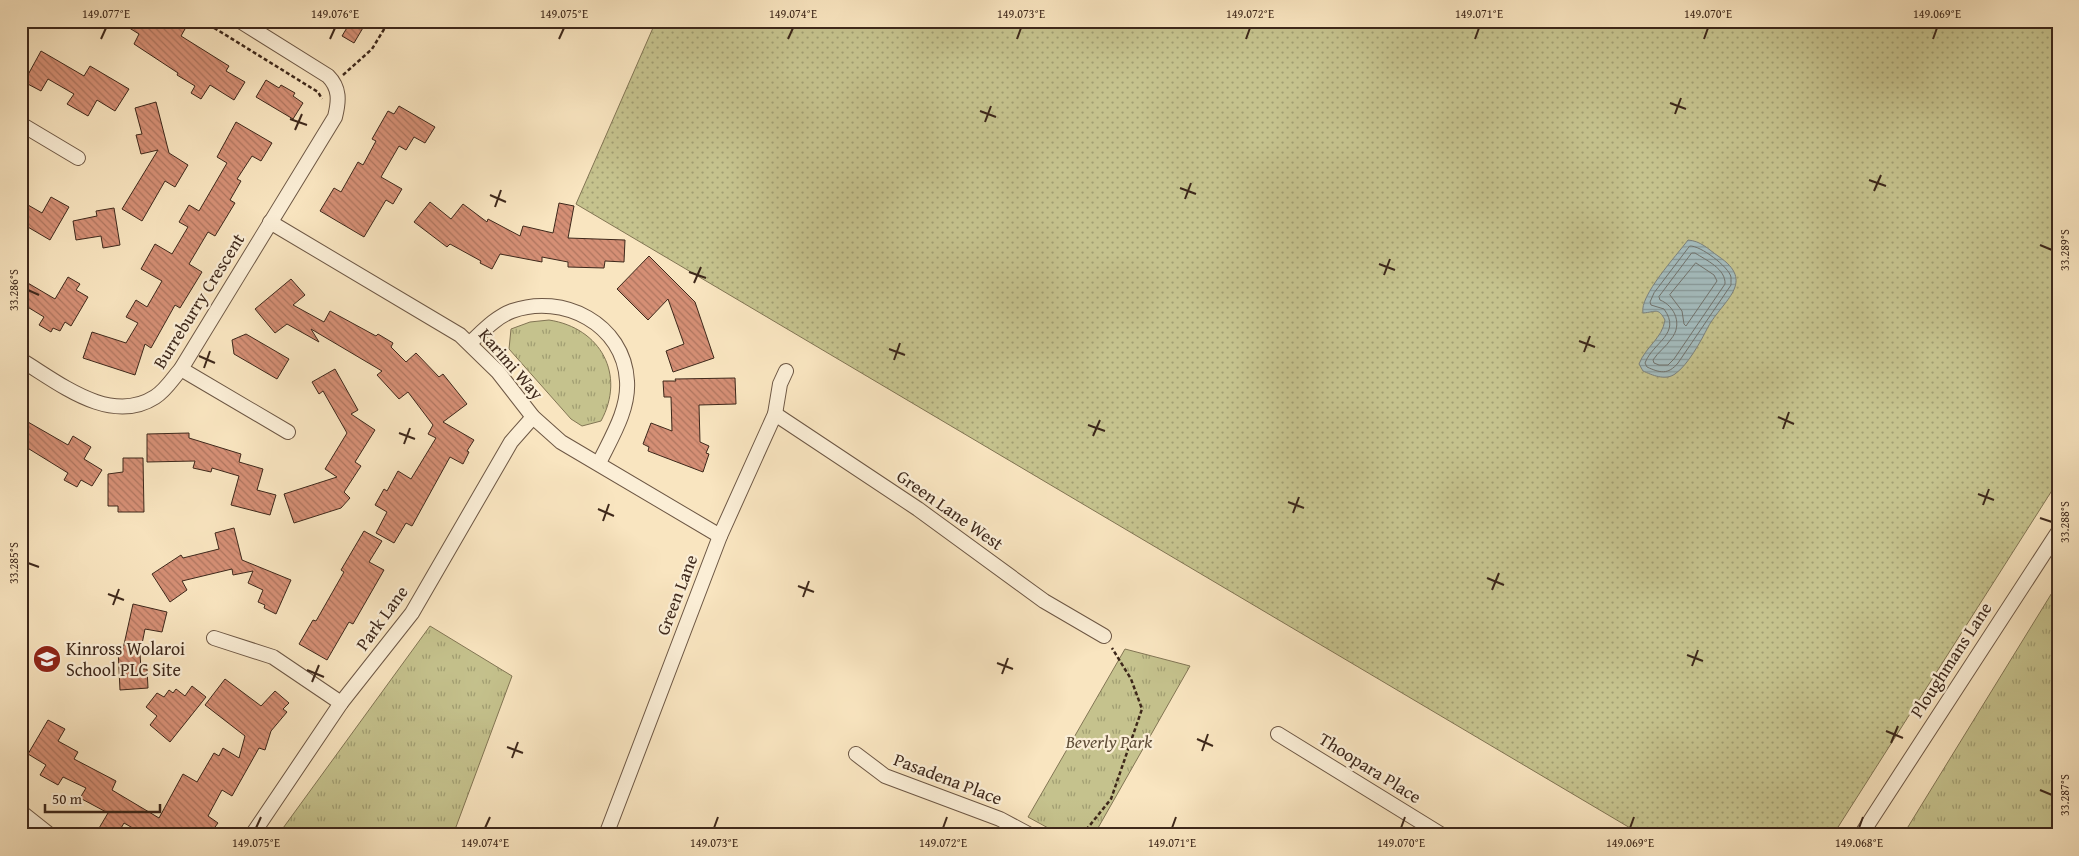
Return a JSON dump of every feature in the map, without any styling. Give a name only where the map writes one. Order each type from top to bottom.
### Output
[{"type":"street","points":[[240,21],[319,69],[336,88]]},
{"type":"street","name":"Burreburry Crescent","points":[[21,360],[81,396],[95,402],[118,406],[132,405],[154,397],[166,388],[181,369],[335,117],[336,88]]},
{"type":"street","points":[[21,124],[78,158]]},
{"type":"street","name":"Karimi Way","points":[[270,222],[447,326],[470,343],[498,372],[533,417],[561,442],[600,463],[720,536]]},
{"type":"street","points":[[470,343],[504,314],[536,306],[568,308],[586,316],[604,330],[622,358],[627,382],[624,406],[600,463]]},
{"type":"street","points":[[181,369],[288,432]]},
{"type":"street","name":"Green Lane","points":[[606,835],[720,536],[775,414],[780,384],[786,371]]},
{"type":"street","name":"Green Lane West","points":[[775,414],[918,509],[1044,601],[1104,636]]},
{"type":"street","name":"Park Lane","points":[[252,835],[341,703],[412,613],[511,442],[533,417]]},
{"type":"street","name":"Ploughmans Lane","points":[[1861,835],[2058,532]]},
{"type":"street","points":[[214,638],[273,657],[341,703]]},
{"type":"street","name":"Thoopara Place","points":[[1278,734],[1442,835]]},
{"type":"street","name":"Pasadena Place","points":[[856,754],[885,776],[1000,819],[1030,835]]},
{"type":"street","points":[[21,812],[50,835]]},
{"type":"path","points":[[203,21],[318,92],[335,117]]},
{"type":"path","points":[[336,88],[372,49],[389,21]]},
{"type":"path","points":[[1082,835],[1111,799],[1142,709],[1131,679],[1104,636]]},
{"type":"green space","points":[[656,21],[2058,21],[2058,481],[1833,835],[1642,835],[576,204]]},
{"type":"green space","points":[[549,320],[567,325],[583,333],[595,343],[604,356],[609,371],[611,387],[608,404],[601,421],[582,426],[571,419],[509,349],[511,329],[530,322]]},
{"type":"green space","points":[[2058,583],[2058,835],[1903,835]]},
{"type":"green space","points":[[430,626],[512,676],[453,835],[278,835]]},
{"type":"green space","name":"Beverly Park","points":[[1125,649],[1190,666],[1094,835],[1061,835],[1028,817]]},
{"type":"water","points":[[1688,240],[1704,246],[1729,265],[1735,274],[1736,283],[1728,300],[1714,317],[1685,365],[1671,376],[1659,377],[1643,371],[1639,364],[1661,332],[1665,320],[1658,312],[1643,313],[1643,306],[1653,286]]},
{"type":"building","points":[[118,21],[159,21],[169,27],[173,21],[185,29],[181,36],[229,66],[226,71],[245,82],[234,100],[210,85],[201,99],[191,93],[195,86],[134,44],[139,34]]},
{"type":"building","points":[[351,21],[367,21],[354,43],[342,36]]},
{"type":"building","points":[[41,51],[84,76],[90,66],[129,89],[115,111],[97,100],[88,116],[67,104],[74,94],[48,79],[41,91],[24,82]]},
{"type":"building","points":[[266,80],[279,88],[281,85],[295,93],[293,96],[303,103],[293,119],[256,97]]},
{"type":"building","points":[[156,102],[169,153],[188,165],[175,187],[165,181],[142,221],[122,209],[158,150],[141,154],[136,135],[142,134],[135,108]]},
{"type":"building","points":[[399,106],[435,127],[425,143],[414,137],[406,150],[399,146],[381,177],[402,189],[393,204],[386,200],[364,237],[320,211],[334,188],[341,192],[358,162],[363,165],[376,141],[372,139],[388,111],[394,114]]},
{"type":"building","points":[[236,122],[272,143],[261,161],[252,156],[237,179],[241,181],[230,200],[235,203],[215,236],[208,232],[189,264],[202,272],[180,308],[175,305],[151,348],[145,344],[135,375],[83,358],[92,332],[126,343],[138,323],[126,317],[136,300],[147,307],[162,281],[141,269],[155,244],[172,254],[188,227],[179,222],[189,205],[199,211],[227,163],[217,157]]},
{"type":"building","points":[[51,197],[69,207],[50,240],[21,223],[21,201],[42,213]]},
{"type":"building","points":[[430,202],[451,219],[463,204],[487,222],[488,219],[520,236],[523,226],[553,233],[559,203],[574,206],[568,238],[625,240],[624,262],[605,261],[604,268],[568,267],[568,262],[542,257],[542,262],[500,254],[492,269],[450,244],[447,247],[414,222]]},
{"type":"building","points":[[114,208],[120,245],[103,248],[101,236],[76,240],[73,221],[97,216],[96,211]]},
{"type":"building","points":[[649,256],[695,302],[714,358],[673,372],[666,351],[684,344],[668,299],[648,320],[617,289]]},
{"type":"building","points":[[68,277],[80,284],[76,290],[88,297],[71,326],[65,322],[60,331],[53,328],[51,332],[39,325],[44,317],[21,303],[21,279],[55,299]]},
{"type":"building","points":[[291,279],[305,295],[293,305],[324,322],[330,311],[376,336],[378,334],[393,343],[391,347],[406,362],[416,353],[439,377],[443,374],[467,404],[443,422],[474,440],[467,451],[469,452],[463,464],[450,457],[412,526],[406,523],[394,543],[376,533],[387,512],[375,505],[384,489],[387,491],[398,471],[411,479],[436,438],[428,434],[433,425],[408,392],[399,399],[377,375],[382,371],[311,329],[319,342],[287,324],[275,333],[255,309]]},
{"type":"building","points":[[246,334],[289,359],[277,379],[234,354],[232,340]]},
{"type":"building","points":[[335,369],[358,410],[351,414],[375,430],[355,462],[361,466],[344,492],[350,498],[341,508],[294,523],[284,494],[337,477],[325,469],[347,433],[323,391],[319,394],[312,382]]},
{"type":"building","points":[[735,378],[736,404],[699,405],[700,442],[709,446],[706,453],[709,454],[703,472],[648,451],[649,447],[643,444],[651,423],[672,431],[671,397],[664,397],[663,381]]},
{"type":"building","points":[[21,418],[68,445],[73,436],[91,447],[84,459],[102,470],[92,486],[81,480],[77,487],[64,480],[68,473],[21,444]]},
{"type":"building","points":[[189,433],[189,438],[241,454],[239,462],[263,469],[257,490],[276,495],[270,515],[231,505],[239,476],[212,468],[211,472],[193,468],[195,461],[147,462],[147,434]]},
{"type":"building","points":[[123,458],[143,458],[144,512],[118,512],[118,506],[108,506],[108,474],[123,472]]},
{"type":"building","points":[[234,528],[242,560],[291,580],[276,614],[264,608],[265,605],[258,602],[263,590],[248,583],[253,571],[233,575],[232,569],[182,581],[187,590],[170,602],[152,574],[181,555],[183,558],[219,549],[215,533]]},
{"type":"building","points":[[364,531],[382,541],[369,562],[384,570],[353,624],[349,622],[327,660],[299,644],[313,620],[316,621],[344,572],[341,570]]},
{"type":"building","points":[[133,604],[167,612],[162,632],[145,629],[140,654],[141,669],[147,669],[148,688],[120,690],[118,649],[123,649]]},
{"type":"building","points":[[225,679],[261,706],[275,691],[289,703],[283,709],[287,712],[271,731],[265,750],[259,748],[232,796],[222,790],[208,816],[218,823],[209,835],[145,835],[124,823],[117,835],[95,835],[108,813],[80,798],[86,788],[63,777],[58,785],[40,775],[46,765],[28,754],[48,720],[65,729],[58,741],[78,752],[74,759],[116,781],[112,790],[159,818],[183,774],[197,782],[214,753],[219,756],[223,748],[239,758],[245,736],[205,705]]},
{"type":"building","points":[[192,686],[206,697],[170,742],[150,725],[157,716],[146,707],[157,693],[164,697],[169,690],[173,693],[176,689],[185,696]]},
{"type":"place","name":"Kinross Wolaroi School PLC Site","points":[[47,659]]}]
